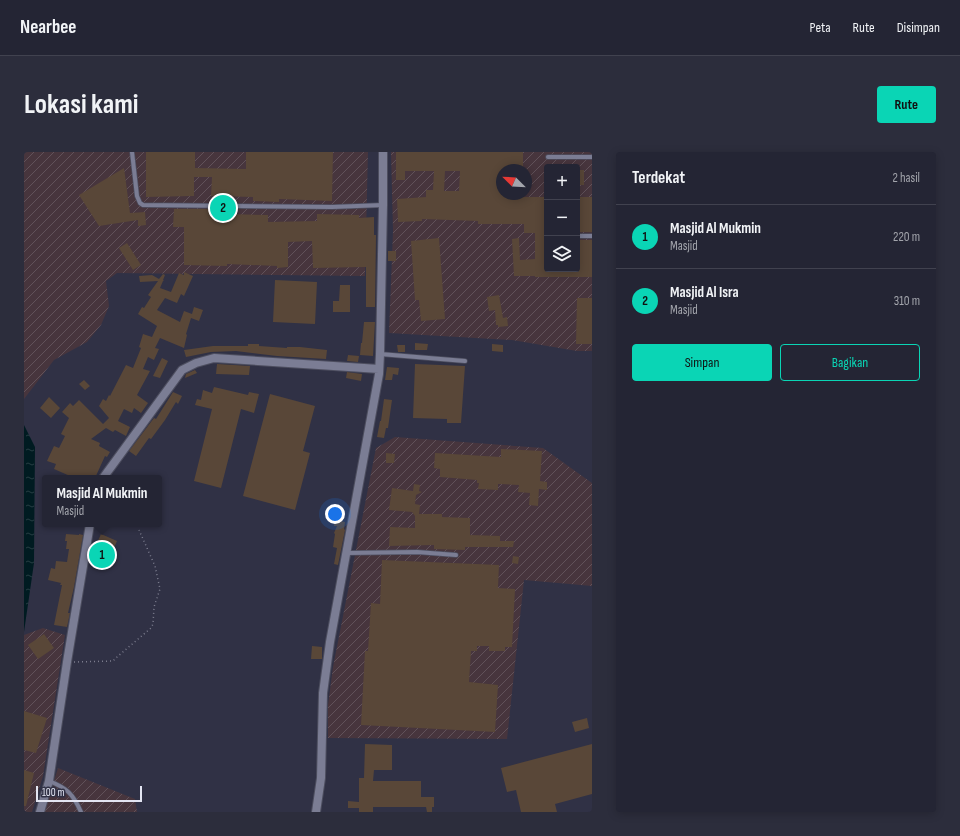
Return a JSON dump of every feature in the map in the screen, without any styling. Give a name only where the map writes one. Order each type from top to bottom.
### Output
[{"type":"street","points":[[316,812],[321,778],[323,693],[330,642],[379,369],[383,205],[382,152]]},
{"type":"street","points":[[105,475],[182,370],[196,363],[214,358],[379,369]]},
{"type":"street","points":[[40,812],[49,781],[90,527]]},
{"type":"lane","points":[[132,152],[137,196],[140,203],[143,205],[324,207],[383,205]]},
{"type":"lane","points":[[548,158],[592,158]]},
{"type":"lane","points":[[580,236],[592,236]]},
{"type":"lane","points":[[380,354],[465,361]]},
{"type":"lane","points":[[347,553],[417,552],[456,555]]},
{"type":"lane","points":[[49,781],[66,789],[73,796],[81,812]]},
{"type":"path","points":[[67,662],[113,661],[151,628],[153,624],[154,607],[160,589],[155,566],[139,530]]},
{"type":"shaded area","points":[[24,152],[368,152],[365,276],[117,273],[106,281],[109,306],[101,325],[87,342],[54,360],[24,399]]},
{"type":"shaded area","points":[[391,152],[592,152],[592,351],[577,351],[512,340],[389,333],[393,231]]},
{"type":"shaded area","points":[[395,437],[543,448],[592,483],[592,586],[524,580],[507,739],[328,738],[328,705],[333,667],[376,448]]},
{"type":"shaded area","points":[[43,628],[65,635],[43,776],[32,812],[24,812],[24,635]]},
{"type":"shaded area","points":[[58,768],[135,799],[137,812],[44,812]]},
{"type":"water","points":[[24,425],[35,447],[34,563],[24,632]]},
{"type":"building","points":[[146,152],[195,152],[195,168],[246,169],[246,152],[333,152],[332,201],[279,199],[279,202],[253,201],[253,197],[211,196],[212,177],[194,177],[194,196],[146,197]]},
{"type":"building","points":[[396,152],[523,152],[523,164],[496,164],[496,200],[532,200],[532,197],[544,197],[544,272],[580,272],[580,240],[592,240],[592,277],[514,276],[512,239],[519,238],[520,260],[535,259],[535,233],[524,233],[524,224],[478,224],[478,221],[422,219],[422,221],[398,222],[397,199],[426,197],[426,190],[433,190],[434,171],[405,171],[405,180],[396,180]],"holes":[[[445,171],[460,171],[459,191],[444,191]]]},
{"type":"building","points":[[124,168],[130,213],[145,212],[146,225],[138,226],[138,220],[99,226],[79,195]]},
{"type":"building","points":[[580,170],[584,170],[584,185],[580,185]]},
{"type":"building","points":[[580,197],[592,197],[592,232],[580,232]]},
{"type":"building","points":[[174,209],[228,209],[227,214],[268,215],[268,222],[317,221],[317,214],[359,215],[359,218],[374,217],[374,235],[376,235],[375,307],[366,307],[366,267],[313,268],[312,241],[288,242],[288,267],[277,268],[277,266],[227,264],[227,266],[184,265],[184,227],[173,227]]},
{"type":"building","points":[[439,238],[445,319],[421,321],[419,300],[415,300],[411,241]]},
{"type":"building","points":[[127,243],[141,265],[133,270],[119,248]]},
{"type":"building","points":[[388,251],[396,251],[396,261],[388,261]]},
{"type":"building","points":[[184,272],[193,276],[184,296],[181,294],[177,303],[165,298],[157,310],[180,322],[184,311],[192,314],[194,307],[203,310],[199,321],[191,318],[186,334],[184,348],[160,338],[155,348],[159,349],[154,360],[148,357],[143,369],[150,371],[137,395],[148,403],[141,413],[134,408],[132,413],[124,409],[118,421],[130,427],[126,436],[115,430],[113,432],[106,428],[91,439],[100,443],[99,446],[110,452],[107,457],[105,456],[96,475],[68,475],[54,469],[56,464],[47,461],[54,446],[59,448],[65,436],[61,434],[69,418],[62,412],[70,403],[73,406],[79,400],[103,424],[109,418],[99,406],[103,399],[106,401],[109,395],[110,396],[126,365],[133,368],[141,348],[139,347],[143,334],[152,337],[157,326],[138,314],[151,297],[148,295],[158,281],[140,282],[139,276],[152,275],[159,279],[163,274],[165,275],[164,281],[160,288],[171,292],[179,273],[184,275]]},
{"type":"building","points":[[275,280],[317,282],[315,324],[273,322]]},
{"type":"building","points":[[340,285],[350,285],[350,312],[333,312],[333,301],[339,301]]},
{"type":"building","points":[[499,295],[503,318],[507,317],[508,326],[498,327],[498,325],[496,325],[495,310],[489,311],[487,297]]},
{"type":"building","points":[[577,298],[592,298],[592,344],[576,344]]},
{"type":"building","points":[[364,322],[375,322],[373,356],[360,355]]},
{"type":"building","points":[[415,343],[428,344],[427,350],[415,350]]},
{"type":"building","points":[[248,344],[327,350],[326,359],[277,356],[236,351],[211,352],[186,357],[184,350],[213,346],[248,346]]},
{"type":"building","points":[[492,344],[503,345],[503,352],[492,351]]},
{"type":"building","points":[[397,345],[405,345],[405,352],[398,352]]},
{"type":"building","points":[[348,355],[359,356],[358,362],[347,361]]},
{"type":"building","points":[[162,358],[168,361],[160,378],[153,376]]},
{"type":"building","points":[[217,364],[250,366],[249,375],[216,374]]},
{"type":"building","points":[[415,364],[465,366],[461,423],[447,423],[447,419],[413,418]]},
{"type":"building","points":[[387,367],[399,368],[398,375],[393,374],[392,380],[385,380]]},
{"type":"building","points":[[195,370],[197,373],[185,378],[186,374]]},
{"type":"building","points":[[347,372],[362,374],[361,381],[346,378]]},
{"type":"building","points":[[84,380],[90,386],[85,390],[79,384]]},
{"type":"building","points":[[214,387],[248,395],[249,392],[259,394],[254,413],[241,409],[221,488],[194,481],[212,409],[195,405],[197,399],[201,400],[203,390],[212,393]]},
{"type":"building","points":[[173,392],[182,396],[178,404],[176,402],[151,439],[149,438],[136,456],[129,451],[154,418],[156,419]]},
{"type":"building","points":[[270,394],[315,406],[303,451],[310,453],[295,510],[243,496]]},
{"type":"building","points":[[49,397],[60,408],[51,418],[40,408]]},
{"type":"building","points":[[384,399],[392,400],[388,428],[386,428],[384,438],[377,437]]},
{"type":"building","points":[[501,449],[542,451],[540,481],[547,482],[547,490],[539,489],[538,506],[529,505],[530,493],[518,492],[519,485],[498,484],[498,490],[478,489],[479,483],[477,483],[477,480],[440,477],[440,469],[434,468],[435,453],[501,457]]},
{"type":"building","points":[[386,453],[395,454],[394,463],[386,463]]},
{"type":"building","points":[[414,484],[420,485],[419,491],[422,492],[416,495],[415,504],[420,505],[419,514],[442,514],[442,517],[470,518],[470,535],[500,536],[500,541],[514,541],[513,547],[465,547],[465,550],[434,549],[434,545],[389,546],[390,527],[415,528],[415,516],[412,512],[389,510],[392,488],[413,491]]},
{"type":"building","points":[[335,520],[345,522],[345,530],[338,565],[334,564],[337,548],[333,547],[334,533],[337,526],[334,526]]},
{"type":"building","points":[[66,534],[83,535],[68,613],[70,613],[67,627],[54,625],[62,585],[60,585],[61,583],[48,580],[51,568],[55,569],[56,561],[67,562],[69,549],[66,549]]},
{"type":"building","points":[[101,534],[117,541],[110,557],[94,550]]},
{"type":"building","points":[[513,556],[519,557],[518,564],[512,563]]},
{"type":"building","points":[[382,560],[499,565],[498,588],[515,589],[512,647],[505,647],[505,651],[489,651],[489,646],[477,646],[477,651],[471,651],[469,682],[498,685],[495,732],[361,725],[365,651],[368,651],[371,603],[380,604]]},
{"type":"building","points":[[44,634],[54,648],[38,659],[28,645]]},
{"type":"building","points":[[312,646],[322,647],[322,659],[311,659]]},
{"type":"building","points":[[24,711],[47,718],[36,753],[24,750]]},
{"type":"building","points":[[587,718],[589,728],[575,732],[572,722]]},
{"type":"building","points":[[365,744],[392,745],[392,770],[374,770],[373,781],[421,781],[421,797],[434,797],[434,807],[432,807],[432,812],[427,812],[426,807],[373,807],[373,812],[359,812],[359,808],[348,808],[348,801],[359,802],[359,778],[364,778]]},
{"type":"building","points":[[592,744],[592,794],[555,804],[557,812],[521,812],[516,790],[507,792],[501,768]]},
{"type":"building","points":[[24,770],[34,773],[26,806],[24,806]]},
{"type":"place","name":"Masjid Al Isra","points":[[223,208]]},
{"type":"place","name":"Masjid Al Mukmin","points":[[102,555]]}]
